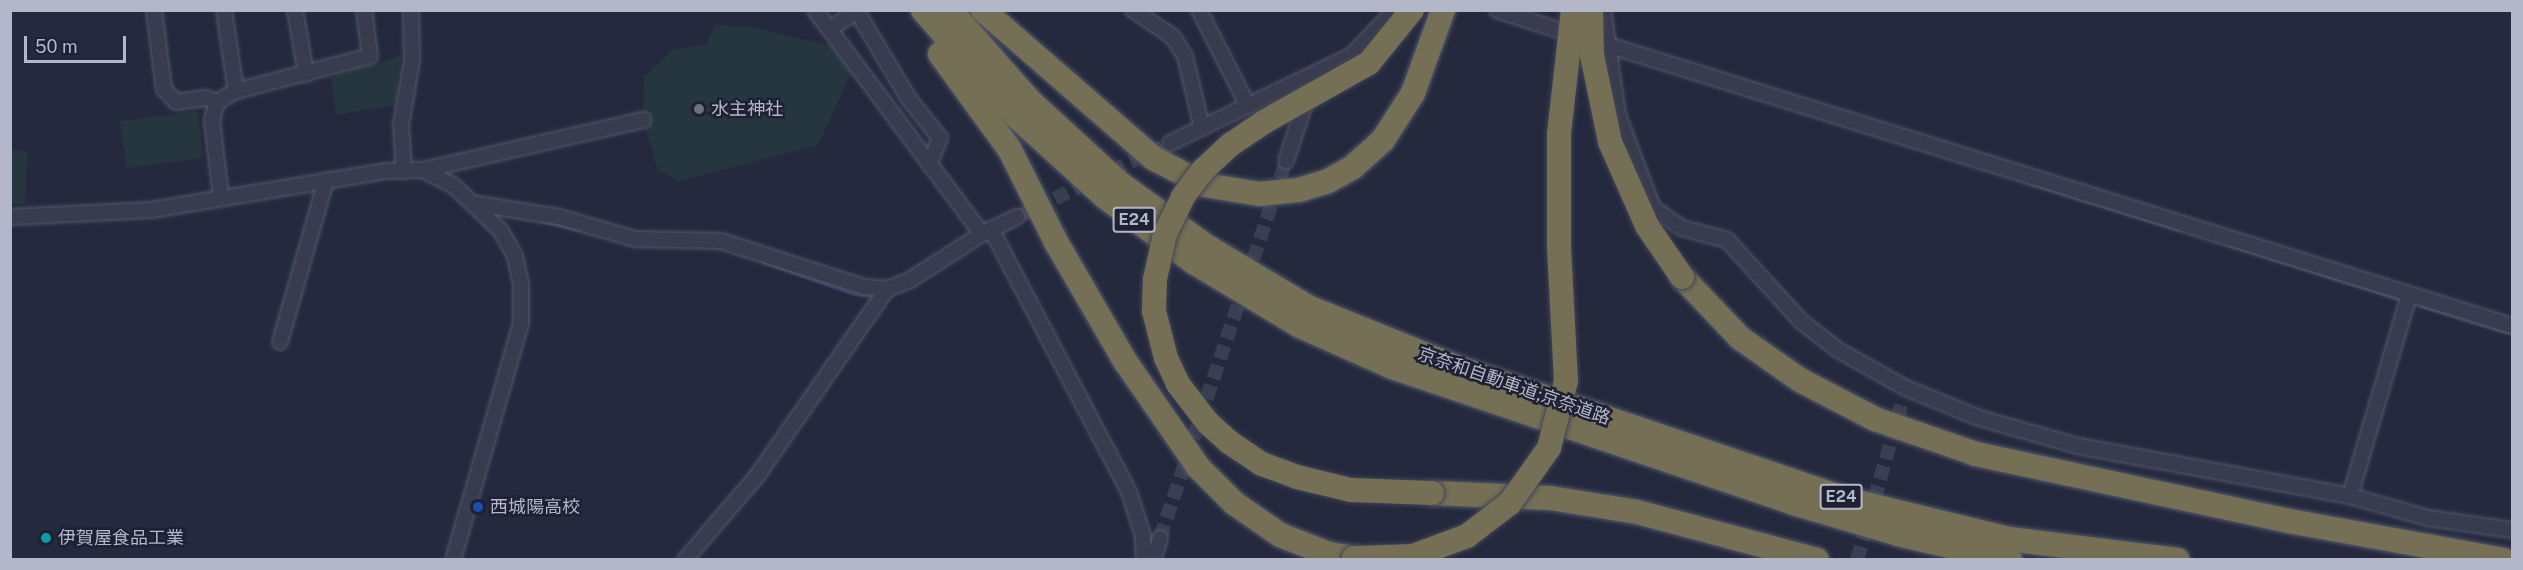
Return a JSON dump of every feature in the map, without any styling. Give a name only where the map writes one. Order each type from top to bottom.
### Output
[{"type":"highway","points":[[906,10],[1010,150],[1056,242],[1125,361],[1198,467],[1233,503],[1280,535],[1329,554],[1354,558],[1413,556],[1467,536],[1510,503],[1549,448],[1566,381],[1559,246],[1559,134],[1573,10]]},
{"type":"highway","name":"京奈和自動車道;京奈道路","points":[[923,10],[1015,115],[1149,232],[1250,299],[1396,356],[1846,520],[2010,560]]},
{"type":"highway","name":"京奈和自動車道;京奈道路","points":[[950,10],[1030,101],[1158,214],[1289,296],[1396,356]]},
{"type":"highway","points":[[983,10],[1132,143],[1184,176],[1226,189],[1260,194],[1299,190],[1328,181],[1353,167],[1383,140],[1413,93],[1426,63],[1443,10]]},
{"type":"highway","points":[[1412,10],[1369,63],[1264,122],[1231,144],[1203,170],[1183,197],[1165,234],[1155,279],[1154,311],[1166,358],[1178,384],[1208,423],[1262,464],[1340,487],[1550,498],[1637,512],[1817,560]]},
{"type":"highway","points":[[1591,10],[1598,96],[1610,142],[1647,226],[1682,277],[1740,338],[1800,380],[1875,419],[1976,454],[2289,521],[2504,560]]},
{"type":"highway","name":"京奈和自動車道;京奈道路","points":[[1512,398],[1902,515],[2009,539],[2178,560]]},
{"type":"street","points":[[154,10],[164,89],[176,102],[206,98],[217,102]]},
{"type":"street","points":[[224,10],[236,91]]},
{"type":"street","points":[[295,10],[306,74]]},
{"type":"street","points":[[221,197],[212,120],[217,102],[236,91],[370,56],[364,10]]},
{"type":"street","points":[[404,171],[401,125],[412,60],[411,10]]},
{"type":"street","points":[[815,10],[929,165],[987,231],[1129,492],[1143,536],[1143,560]]},
{"type":"street","points":[[1133,10],[1173,37],[1185,56],[1202,128]]},
{"type":"street","points":[[1199,10],[1248,106]]},
{"type":"street","points":[[1170,143],[1351,56],[1395,10]]},
{"type":"street","points":[[1497,10],[2512,326]]},
{"type":"street","points":[[1603,10],[1605,45],[1618,116],[1653,208],[1682,228],[1727,240],[1802,322],[1838,350],[1904,394],[2078,446],[2350,496],[2428,518],[2512,530]]},
{"type":"street","points":[[830,29],[852,14],[909,99],[940,138],[929,165]]},
{"type":"street","points":[[1286,161],[1315,74]]},
{"type":"street","points":[[10,217],[151,210],[326,180],[423,170],[643,120]]},
{"type":"street","points":[[423,170],[453,185],[477,204],[501,231],[515,256],[521,284],[521,323],[453,560]]},
{"type":"street","points":[[280,342],[326,180]]},
{"type":"street","points":[[477,204],[559,217],[635,239],[721,241],[864,287],[887,289],[910,280],[987,231],[1017,217]]},
{"type":"street","points":[[685,560],[757,476],[887,289]]},
{"type":"street","points":[[2350,496],[2409,295]]},
{"type":"street","points":[[1153,560],[1160,538]]},
{"type":"shaded area","points":[[715,25],[752,27],[832,46],[851,73],[818,145],[679,181],[658,170],[643,120],[644,77],[672,50],[707,44]]},
{"type":"shaded area","points":[[401,56],[395,105],[336,115],[331,77]]},
{"type":"shaded area","points":[[198,111],[203,158],[127,168],[120,121]]},
{"type":"shaded area","points":[[11,150],[27,151],[25,204],[11,204]]},
{"type":"waterway","points":[[2032,184],[2179,230]]},
{"type":"waterway","points":[[540,221],[580,230]]},
{"type":"waterway","points":[[2229,245],[2404,301]]},
{"type":"waterway","points":[[764,262],[854,294],[878,296]]},
{"type":"waterway","points":[[2421,306],[2512,334]]},
{"type":"tunnel","points":[[1017,217],[1170,143]]},
{"type":"tunnel","points":[[1160,538],[1286,161]]},
{"type":"tunnel","points":[[1857,560],[1903,399]]},
{"type":"place","name":"水主神社","points":[[699,109]]},
{"type":"place","name":"西城陽高校","points":[[478,507]]},
{"type":"place","name":"伊賀屋食品工業","points":[[46,538]]}]
